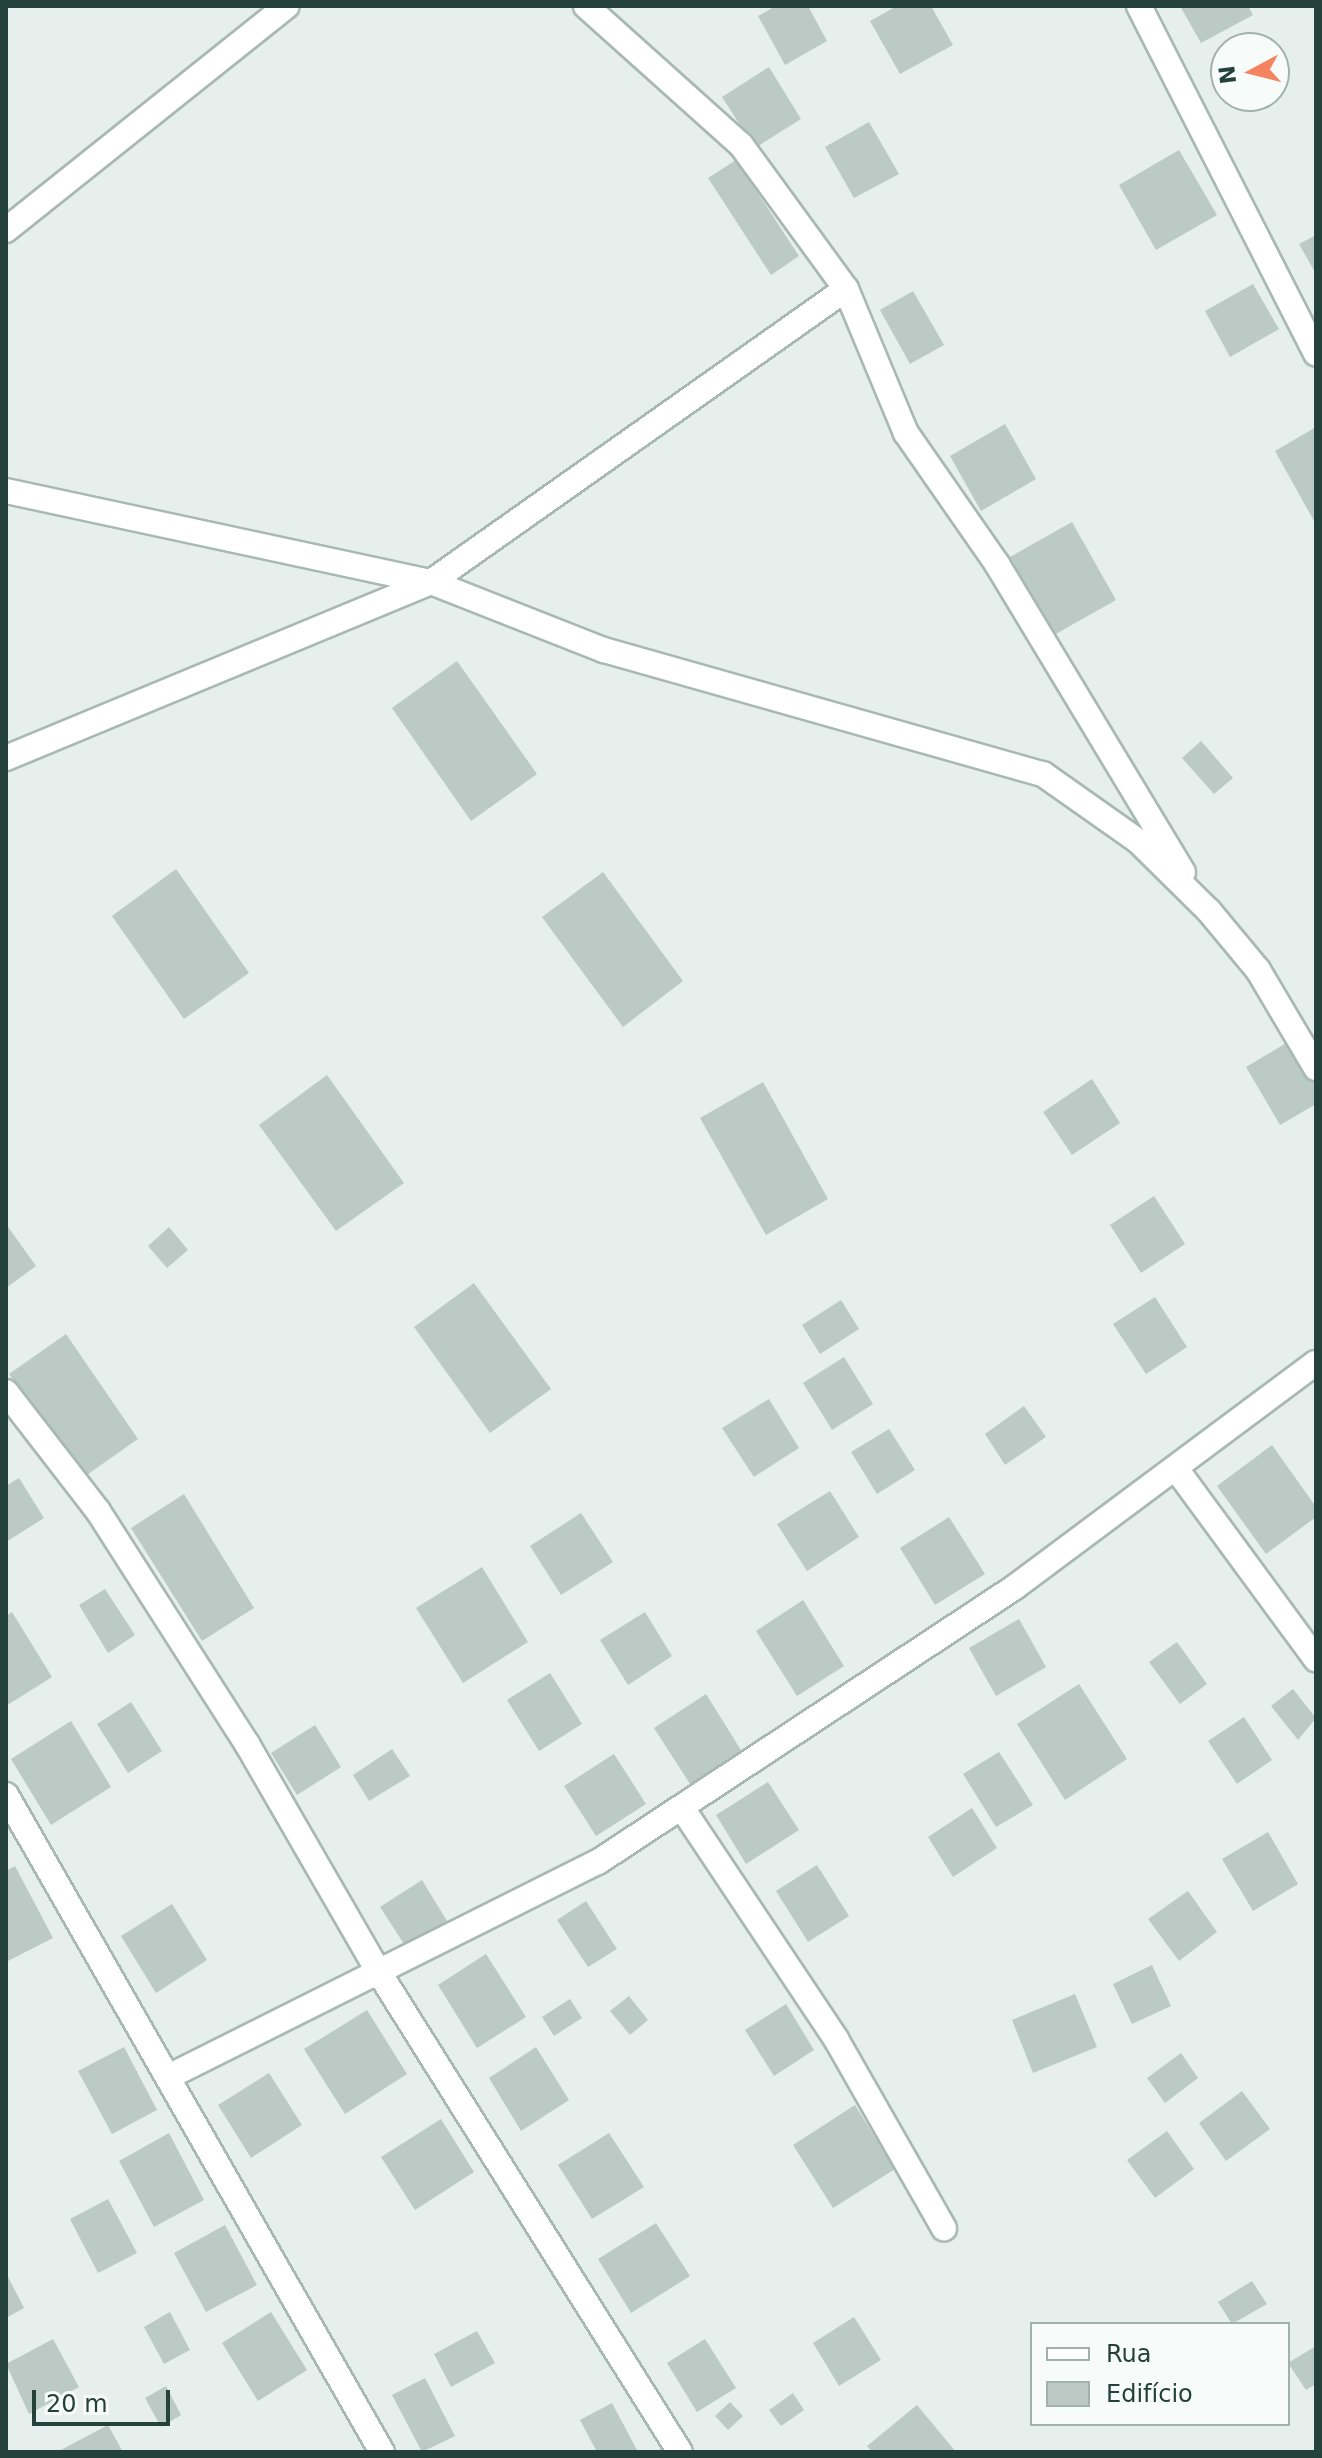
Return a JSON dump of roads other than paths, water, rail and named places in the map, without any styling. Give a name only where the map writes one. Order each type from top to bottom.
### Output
[{"type":"street","points":[[6,230],[287,6]]},
{"type":"street","points":[[586,6],[741,145],[846,289],[906,433],[997,564],[1209,911]]},
{"type":"street","points":[[1139,6],[1316,354]]},
{"type":"street","points":[[6,758],[431,582],[846,289]]},
{"type":"street","points":[[6,491],[431,582],[604,650],[1043,774],[1138,841],[1209,911],[1258,970],[1316,1068]]},
{"type":"street","points":[[168,2077],[380,1974],[598,1862],[1177,1470],[1316,1363]]},
{"type":"street","points":[[6,1392],[106,1524],[247,1744],[380,1974],[680,2452]]},
{"type":"street","points":[[1177,1470],[1316,1659]]},
{"type":"street","points":[[6,1795],[382,2452]]},
{"type":"street","points":[[682,1808],[836,2039],[944,2228]]}]
